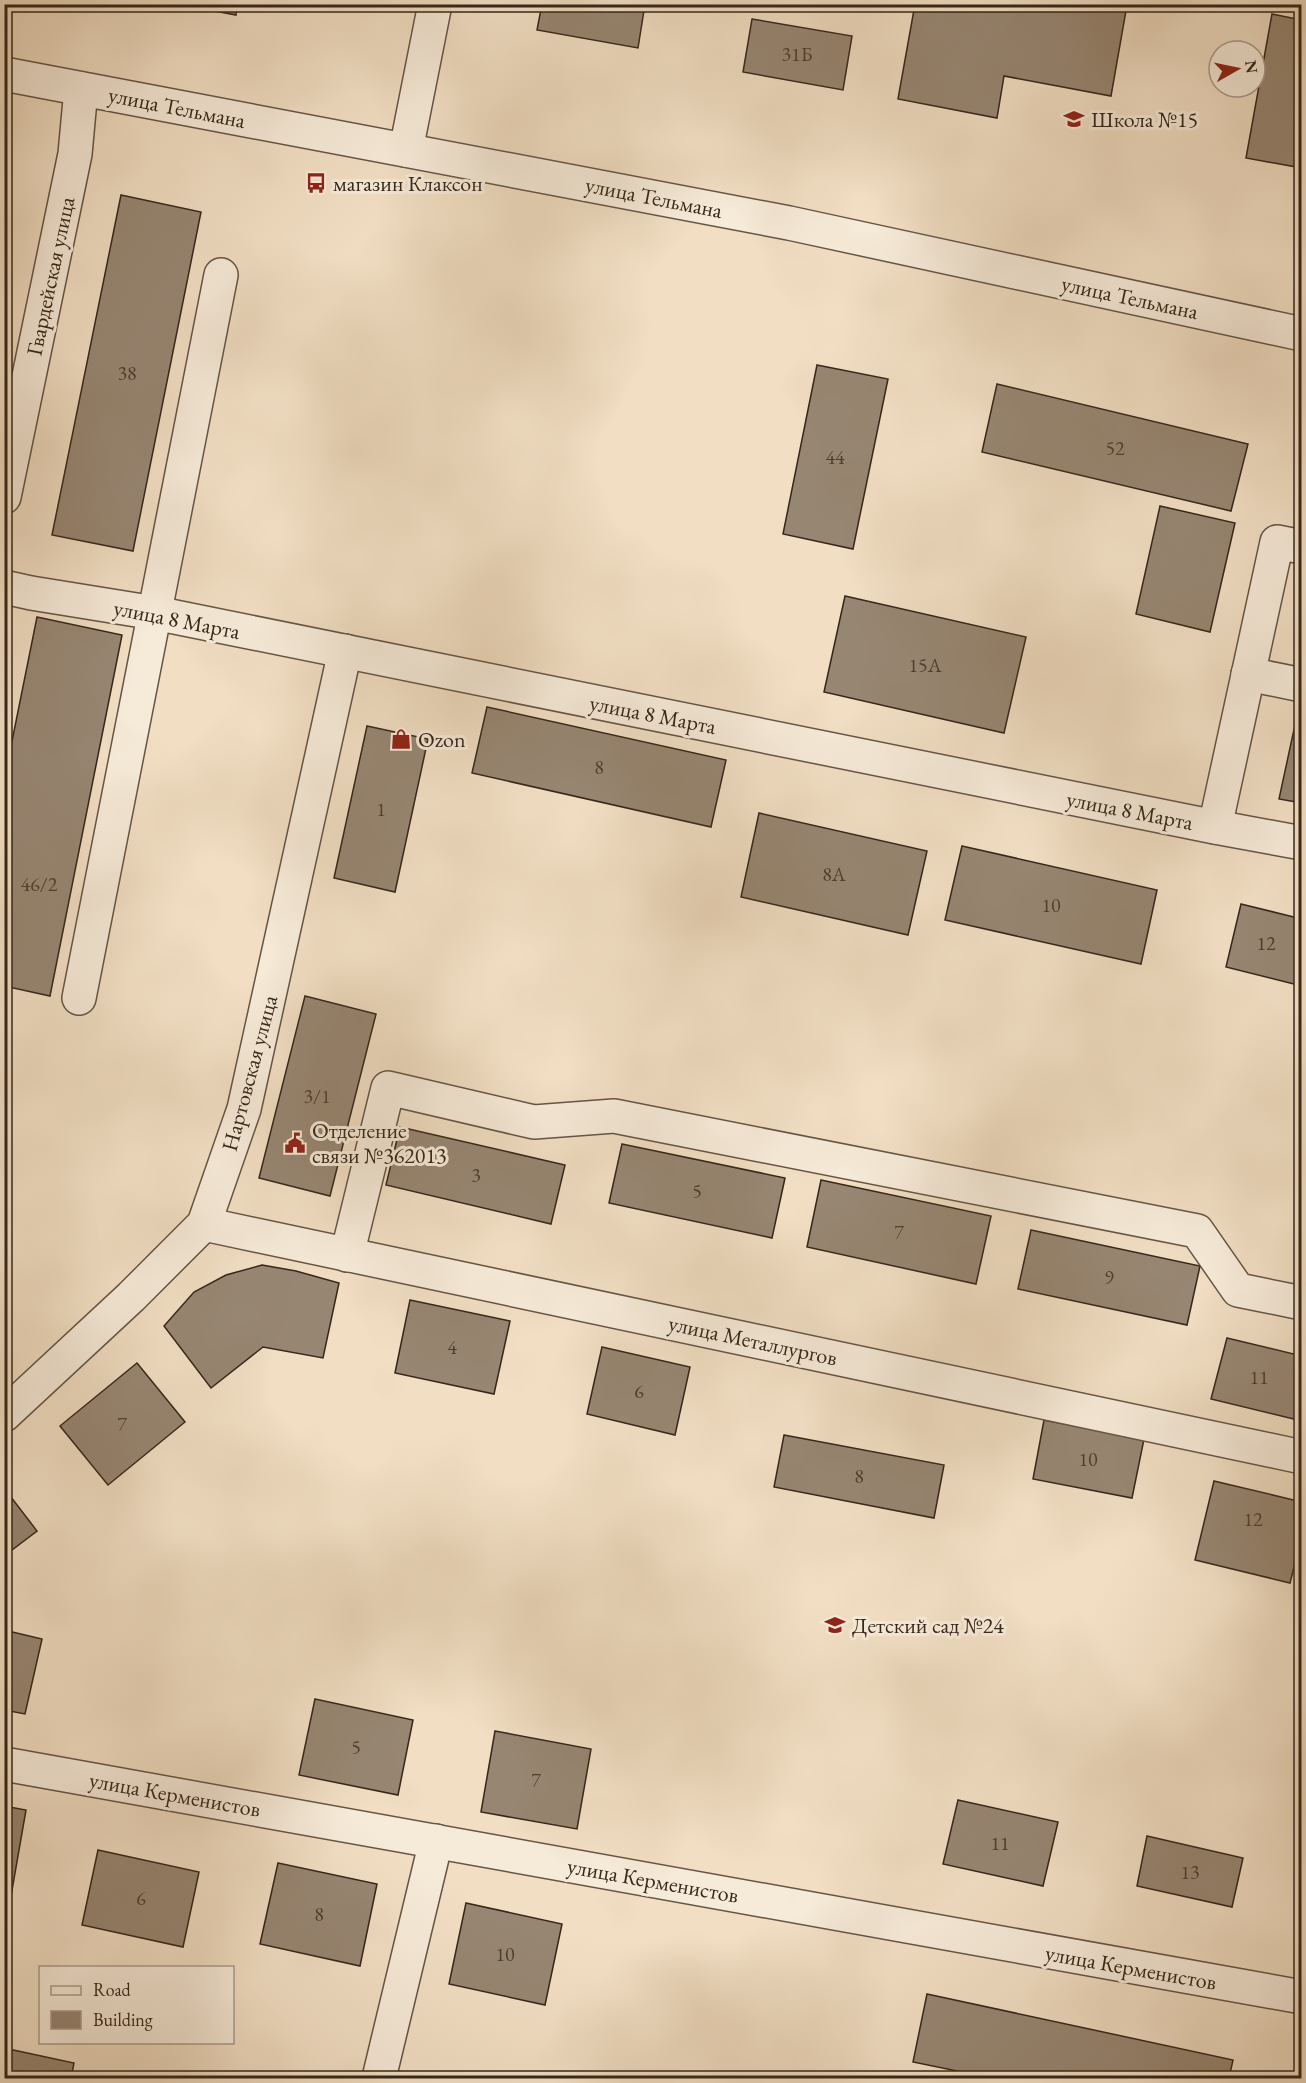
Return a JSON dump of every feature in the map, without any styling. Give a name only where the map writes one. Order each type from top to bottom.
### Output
[{"type":"street","points":[[406,150],[435,4]]},
{"type":"street","name":"улица Тельмана","points":[[4,74],[801,225],[1302,334]]},
{"type":"street","name":"Гвардейская улица","points":[[4,497],[75,154],[81,89]]},
{"type":"street","points":[[79,998],[221,275]]},
{"type":"street","points":[[1215,827],[1277,542],[1302,547]]},
{"type":"street","name":"улица 8 Марта","points":[[4,587],[155,613],[1302,843]]},
{"type":"street","name":"Нартовская улица","points":[[4,1414],[132,1297],[204,1224],[244,1109],[345,651]]},
{"type":"street","points":[[1248,674],[1302,685]]},
{"type":"street","points":[[347,1255],[388,1088],[534,1122],[614,1116],[1197,1231],[1238,1290],[1302,1303]]},
{"type":"street","name":"улица Металлургов","points":[[204,1224],[1302,1457]]},
{"type":"street","name":"улица Керменистов","points":[[4,1764],[1302,1997]]},
{"type":"street","points":[[379,2079],[436,1841]]},
{"type":"building","points":[[178,4],[237,4],[236,15]]},
{"type":"building","points":[[542,4],[645,4],[638,48],[537,30]]},
{"type":"building","points":[[915,4],[1127,5],[1111,96],[1004,76],[997,118],[898,99]]},
{"type":"building","points":[[1272,14],[1302,20],[1302,168],[1246,158],[1257,99],[1267,99],[1267,42]]},
{"type":"building","points":[[752,19],[852,36],[843,90],[743,72]]},
{"type":"building","points":[[4,179],[11,181],[4,209]]},
{"type":"building","points":[[121,195],[201,212],[133,551],[52,535]]},
{"type":"building","points":[[817,365],[888,379],[853,549],[783,534]]},
{"type":"building","points":[[997,384],[1248,444],[1231,511],[982,452]]},
{"type":"building","points":[[1160,506],[1235,523],[1210,632],[1136,614]]},
{"type":"building","points":[[845,596],[1026,637],[1004,733],[824,692]]},
{"type":"building","points":[[37,617],[122,635],[50,996],[4,986],[4,781]]},
{"type":"building","points":[[487,707],[726,760],[711,827],[472,773]]},
{"type":"building","points":[[1296,720],[1302,721],[1302,803],[1279,799]]},
{"type":"building","points":[[367,726],[428,739],[395,892],[334,878]]},
{"type":"building","points":[[759,813],[927,851],[908,935],[741,897]]},
{"type":"building","points":[[962,846],[1157,890],[1141,964],[945,920]]},
{"type":"building","points":[[1241,904],[1302,919],[1302,986],[1226,967]]},
{"type":"building","points":[[305,996],[376,1014],[330,1196],[259,1178]]},
{"type":"building","points":[[400,1127],[565,1165],[551,1224],[386,1185]]},
{"type":"building","points":[[622,1144],[785,1178],[772,1238],[609,1203]]},
{"type":"building","points":[[821,1180],[991,1216],[976,1284],[807,1247]]},
{"type":"building","points":[[1031,1230],[1200,1266],[1187,1325],[1018,1289]]},
{"type":"building","points":[[262,1265],[296,1271],[339,1283],[323,1358],[263,1347],[211,1388],[164,1326],[194,1292],[226,1275]]},
{"type":"building","points":[[410,1300],[510,1321],[494,1394],[395,1373]]},
{"type":"building","points":[[1227,1338],[1302,1356],[1302,1421],[1211,1399]]},
{"type":"building","points":[[602,1347],[690,1367],[675,1435],[587,1414]]},
{"type":"building","points":[[137,1363],[185,1422],[108,1485],[60,1426]]},
{"type":"building","points":[[1044,1420],[1144,1439],[1132,1498],[1033,1479]]},
{"type":"building","points":[[784,1435],[944,1465],[934,1518],[774,1487]]},
{"type":"building","points":[[1214,1481],[1302,1502],[1302,1535],[1290,1583],[1195,1560]]},
{"type":"building","points":[[4,1488],[37,1531],[4,1556]]},
{"type":"building","points":[[4,1630],[42,1639],[25,1714],[4,1710]]},
{"type":"building","points":[[315,1699],[413,1720],[398,1795],[299,1775]]},
{"type":"building","points":[[495,1731],[591,1749],[577,1829],[481,1812]]},
{"type":"building","points":[[958,1800],[1058,1822],[1043,1886],[943,1864]]},
{"type":"building","points":[[4,1806],[26,1810],[11,1896],[4,1895]]},
{"type":"building","points":[[1147,1836],[1243,1858],[1232,1907],[1137,1886]]},
{"type":"building","points":[[98,1850],[199,1872],[183,1947],[82,1925]]},
{"type":"building","points":[[278,1863],[377,1884],[360,1966],[260,1944]]},
{"type":"building","points":[[466,1903],[562,1924],[545,2005],[449,1984]]},
{"type":"building","points":[[927,1994],[1233,2060],[1229,2078],[991,2078],[913,2062]]},
{"type":"building","points":[[4,2048],[74,2063],[71,2078],[4,2078]]},
{"type":"place","name":"Школа №15","points":[[1074,119]]},
{"type":"place","name":"магазин Клаксон","points":[[316,183]]},
{"type":"place","name":"Ozon","points":[[401,739]]},
{"type":"place","name":"Отделение связи №362013","points":[[295,1143]]},
{"type":"place","name":"Детский сад №24","points":[[835,1625]]}]
